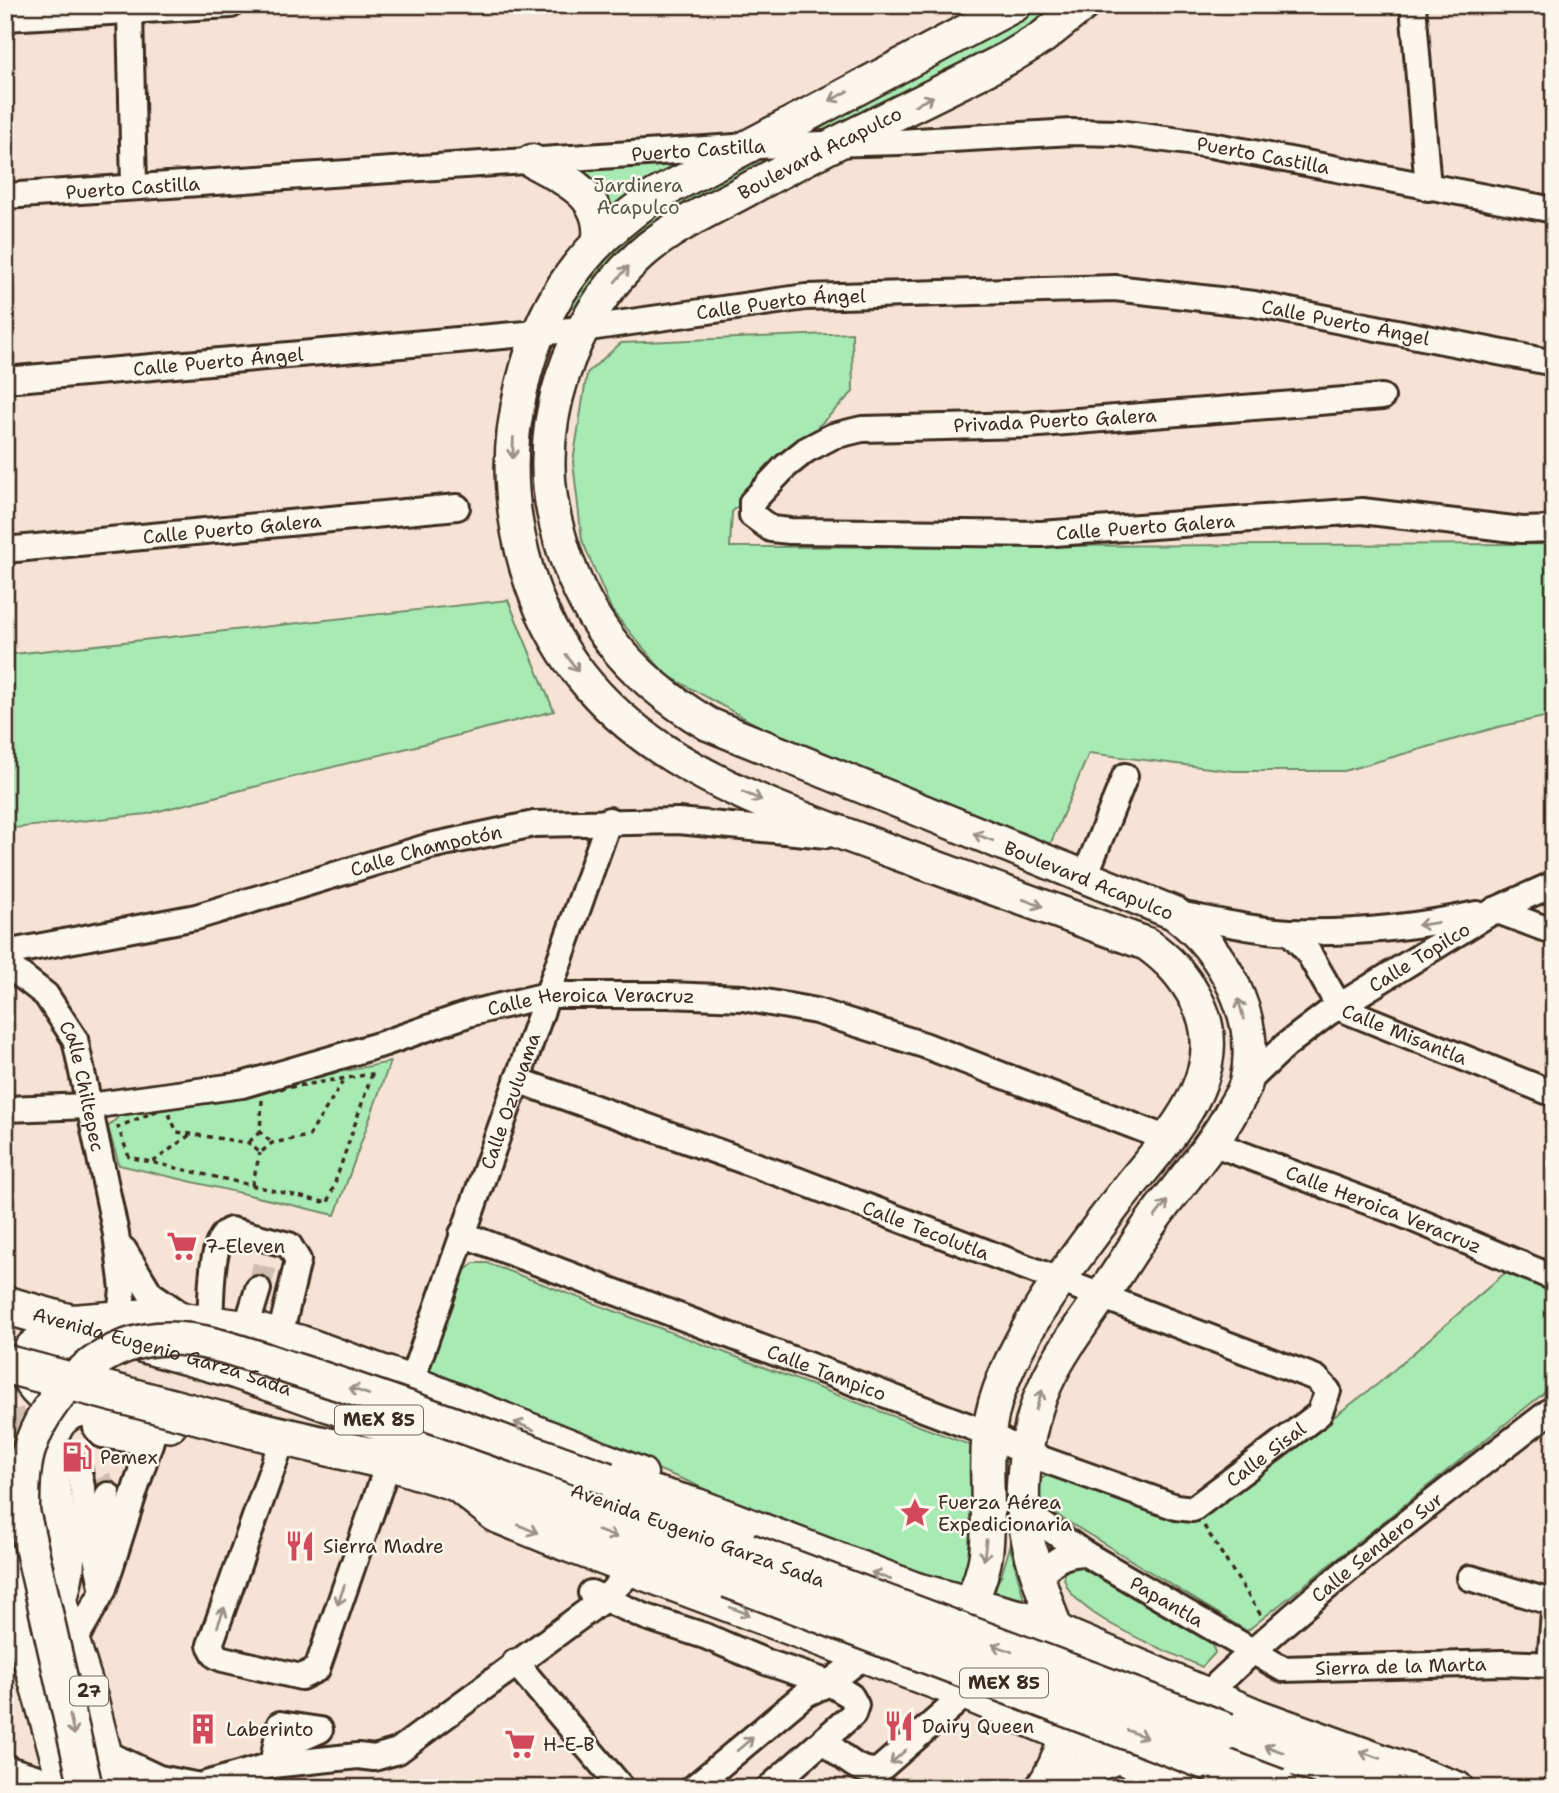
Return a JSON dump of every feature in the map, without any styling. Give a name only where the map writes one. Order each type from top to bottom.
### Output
[{"type":"highway","name":"Avenida Eugenio Garza Sada","points":[[5,1305],[234,1369],[305,1395],[738,1566],[1278,1788]]},
{"type":"highway","points":[[268,1434],[238,1438],[153,1432],[90,1407],[54,1400],[30,1381],[29,1363],[39,1345],[55,1340],[103,1359],[280,1402],[294,1401],[305,1395]]},
{"type":"highway","name":"Avenida Eugenio Garza Sada","points":[[5,1364],[268,1434],[389,1461],[738,1566],[1384,1788]]},
{"type":"highway","points":[[59,1597],[65,1551],[52,1497],[83,1472],[57,1424],[66,1415],[90,1407]]},
{"type":"highway","points":[[37,1510],[59,1597]]},
{"type":"main road","name":"Boulevard Acapulco","points":[[968,1604],[978,1585],[986,1557],[987,1433],[1009,1367],[1058,1282],[1168,1139],[1189,1107],[1207,1057],[1208,1038],[1199,1004],[1180,972],[1147,944],[855,837],[749,795],[657,748],[609,709],[556,641],[542,614],[516,523],[512,443],[522,381],[538,332],[556,299],[599,238],[656,195],[797,118],[1015,5]]},
{"type":"main road","name":"Boulevard Acapulco","points":[[1057,1633],[1029,1540],[1025,1512],[1025,1453],[1041,1393],[1054,1362],[1156,1215],[1212,1143],[1246,1083],[1248,1050],[1243,1011],[1217,956],[1195,928],[1174,913],[946,823],[708,724],[648,683],[612,644],[586,606],[574,581],[551,505],[549,450],[563,376],[582,329],[620,276],[658,242],[779,172],[1010,57],[1043,37],[1083,5]]},
{"type":"main road","points":[[986,20],[1010,57]]},
{"type":"main road","points":[[532,160],[563,177],[588,196],[598,213],[599,238]]},
{"type":"main road","points":[[1199,1004],[1217,956]]},
{"type":"main road","points":[[68,1321],[120,1317],[198,1319],[246,1326],[411,1382],[635,1471],[698,1505]]},
{"type":"main road","points":[[72,1787],[23,1511],[23,1487],[29,1452],[44,1417],[68,1385],[110,1353],[140,1342],[197,1341],[343,1385],[608,1479],[698,1505],[916,1589],[1009,1612],[1150,1672],[1457,1788]]},
{"type":"main road","points":[[450,1480],[496,1516],[874,1662],[966,1694],[1108,1753],[1204,1786]]},
{"type":"main road","points":[[1041,1583],[1079,1621],[1162,1661],[1196,1690]]},
{"type":"main road","points":[[874,1662],[908,1652],[919,1638],[924,1620],[916,1589]]},
{"type":"main road","name":"27","points":[[9,1594],[23,1648],[72,1787]]},
{"type":"main road","name":"27","points":[[59,1597],[92,1698],[114,1788]]},
{"type":"main road","points":[[966,1694],[954,1677],[951,1653],[968,1604]]},
{"type":"main road","points":[[1042,1788],[1054,1769],[1065,1735],[1070,1706],[1067,1670],[1057,1633]]},
{"type":"main road","points":[[23,1648],[48,1650],[73,1643]]},
{"type":"main road","points":[[1035,1722],[1067,1670]]},
{"type":"main road","points":[[1108,1753],[1100,1728],[1108,1707],[1126,1687],[1150,1672]]},
{"type":"main road","points":[[45,1710],[51,1699],[63,1691],[78,1691],[92,1698]]},
{"type":"main road","points":[[1056,1788],[1108,1753]]},
{"type":"street","points":[[5,18],[231,5]]},
{"type":"street","points":[[1413,5],[1428,188]]},
{"type":"street","points":[[130,12],[134,187]]},
{"type":"street","name":"Puerto Castilla","points":[[5,196],[750,146],[1072,132],[1119,133],[1211,145],[1554,210]]},
{"type":"street","name":"Calle Puerto Ángel","points":[[5,380],[582,329],[806,297],[1115,288],[1254,304],[1554,363]]},
{"type":"street","name":"Privada Puerto Galera","points":[[752,502],[769,482],[806,450],[833,436],[862,429],[1027,425],[1382,397]]},
{"type":"street","name":"Calle Puerto Galera","points":[[752,502],[752,515],[758,523],[771,529],[790,531],[1041,534],[1362,511],[1522,530],[1554,529]]},
{"type":"street","name":"Calle Puerto Galera","points":[[5,550],[457,507]]},
{"type":"street","points":[[1085,876],[1125,776]]},
{"type":"street","name":"Calle Champotón","points":[[5,953],[196,917],[430,846],[534,824],[609,820],[678,821],[855,837]]},
{"type":"street","name":"Calle Ozuluama","points":[[411,1382],[609,820]]},
{"type":"street","name":"Calle Topilco","points":[[1246,1083],[1306,1028],[1495,910],[1554,884]]},
{"type":"street","points":[[1495,910],[1554,932]]},
{"type":"street","name":"Calle Topilco","points":[[1174,913],[1244,927],[1290,932],[1415,926],[1495,910]]},
{"type":"street","points":[[1217,956],[1226,941],[1244,927]]},
{"type":"street","name":"Calle Misantla","points":[[1290,932],[1308,952],[1340,1008],[1554,1094]]},
{"type":"street","name":"Calle Chiltepec","points":[[5,963],[29,979],[62,1015],[75,1039],[116,1234],[122,1289],[120,1317]]},
{"type":"street","name":"Calle Heroica Veracruz","points":[[5,1109],[90,1106],[242,1085],[336,1059],[471,1013],[547,995],[743,998],[816,1011],[924,1045],[1168,1139]]},
{"type":"street","name":"Calle Tecolutla","points":[[517,1080],[797,1180],[1058,1282],[1103,1294],[1316,1378],[1328,1391]]},
{"type":"street","name":"Calle Heroica Veracruz","points":[[1212,1143],[1401,1214],[1554,1278]]},
{"type":"street","points":[[198,1319],[217,1242],[220,1236],[231,1230],[271,1244],[289,1245],[299,1260],[280,1336]]},
{"type":"street","name":"Calle Chiltepec","points":[[116,1234],[136,1273],[150,1293],[198,1319]]},
{"type":"street","name":"Calle Tampico","points":[[462,1234],[987,1433],[1025,1453],[1156,1502],[1193,1509]]},
{"type":"street","points":[[234,1369],[258,1289]]},
{"type":"street","name":"Calle Sisal","points":[[1193,1509],[1319,1414],[1328,1391]]},
{"type":"street","name":"Calle Sendero Sur","points":[[1196,1690],[1251,1652],[1382,1541],[1554,1408]]},
{"type":"street","points":[[73,1643],[103,1591],[153,1432]]},
{"type":"street","points":[[268,1434],[211,1650],[223,1659],[301,1677],[317,1669],[389,1461]]},
{"type":"street","points":[[83,1472],[103,1591]]},
{"type":"street","points":[[83,1472],[101,1553],[97,1562]]},
{"type":"street","name":"Papantla","points":[[1025,1512],[1084,1553],[1251,1652]]},
{"type":"street","points":[[1041,1583],[1052,1562],[1068,1555],[1084,1553]]},
{"type":"street","points":[[591,1601],[599,1557]]},
{"type":"street","points":[[106,1753],[159,1778],[193,1787],[273,1758],[374,1758],[398,1751],[633,1570]]},
{"type":"street","points":[[1470,1578],[1554,1603]]},
{"type":"street","points":[[591,1601],[705,1636],[766,1662],[829,1683],[850,1696],[856,1705],[848,1720],[769,1788]]},
{"type":"street","points":[[1552,1665],[1554,1612]]},
{"type":"street","name":"Sierra de la Marta","points":[[1251,1652],[1283,1669],[1503,1663],[1552,1665]]},
{"type":"street","points":[[515,1662],[622,1788]]},
{"type":"street","points":[[693,1788],[804,1695],[874,1662]]},
{"type":"street","points":[[824,1741],[860,1769],[869,1772],[878,1770],[966,1694]]},
{"type":"street","points":[[5,1768],[72,1787]]},
{"type":"path","points":[[372,1074],[328,1203],[129,1157],[118,1127],[166,1107],[263,1091],[372,1074]]},
{"type":"path","points":[[252,1186],[260,1153],[272,1143],[309,1136],[345,1078]]},
{"type":"path","points":[[249,1143],[260,1132],[263,1091]]},
{"type":"path","points":[[166,1107],[177,1132],[249,1143],[260,1153]]},
{"type":"path","points":[[260,1132],[272,1143]]},
{"type":"path","points":[[153,1163],[191,1134]]},
{"type":"path","points":[[1193,1509],[1273,1633]]},
{"type":"green space","name":"Jardinera Acapulco","points":[[1031,5],[1067,5],[1045,24],[833,133],[580,313],[565,301],[604,241],[571,164],[744,156],[1006,21]]},
{"type":"green space","points":[[852,333],[853,392],[732,512],[730,547],[1554,544],[1554,715],[1498,727],[1344,771],[1233,771],[1089,753],[1050,845],[775,735],[665,674],[612,611],[582,540],[573,462],[587,373],[621,343]]},
{"type":"green space","points":[[508,600],[554,711],[147,814],[5,829],[5,655]]},
{"type":"green space","points":[[390,1062],[335,1215],[119,1165],[108,1127],[119,1116]]},
{"type":"green space","points":[[474,1263],[487,1263],[970,1445],[977,1452],[982,1560],[964,1585],[951,1590],[819,1549],[692,1483],[427,1377],[465,1270]]},
{"type":"green space","points":[[1506,1272],[1554,1288],[1554,1385],[1247,1631],[1039,1504],[1039,1480],[1055,1471],[1192,1523],[1379,1383]]},
{"type":"green space","points":[[1010,1547],[1025,1603],[990,1594],[1001,1576]]},
{"type":"green space","points":[[1085,1566],[1212,1643],[1215,1653],[1202,1667],[1144,1641],[1098,1616],[1068,1588],[1064,1573],[1072,1567]]},
{"type":"tunnel","points":[[258,1289],[270,1248]]},
{"type":"tunnel","points":[[5,1413],[30,1489]]},
{"type":"tunnel","points":[[99,1478],[108,1495]]},
{"type":"place","name":"7-Eleven","points":[[182,1246]]},
{"type":"place","name":"Pemex","points":[[77,1457]]},
{"type":"place","name":"Fuerza Aérea Expedicionaria","points":[[915,1513]]},
{"type":"place","name":"Sierra Madre","points":[[300,1546]]},
{"type":"place","name":"Dairy Queen","points":[[899,1726]]},
{"type":"place","name":"Laberinto","points":[[203,1729]]},
{"type":"place","name":"H-E-B","points":[[520,1744]]}]
